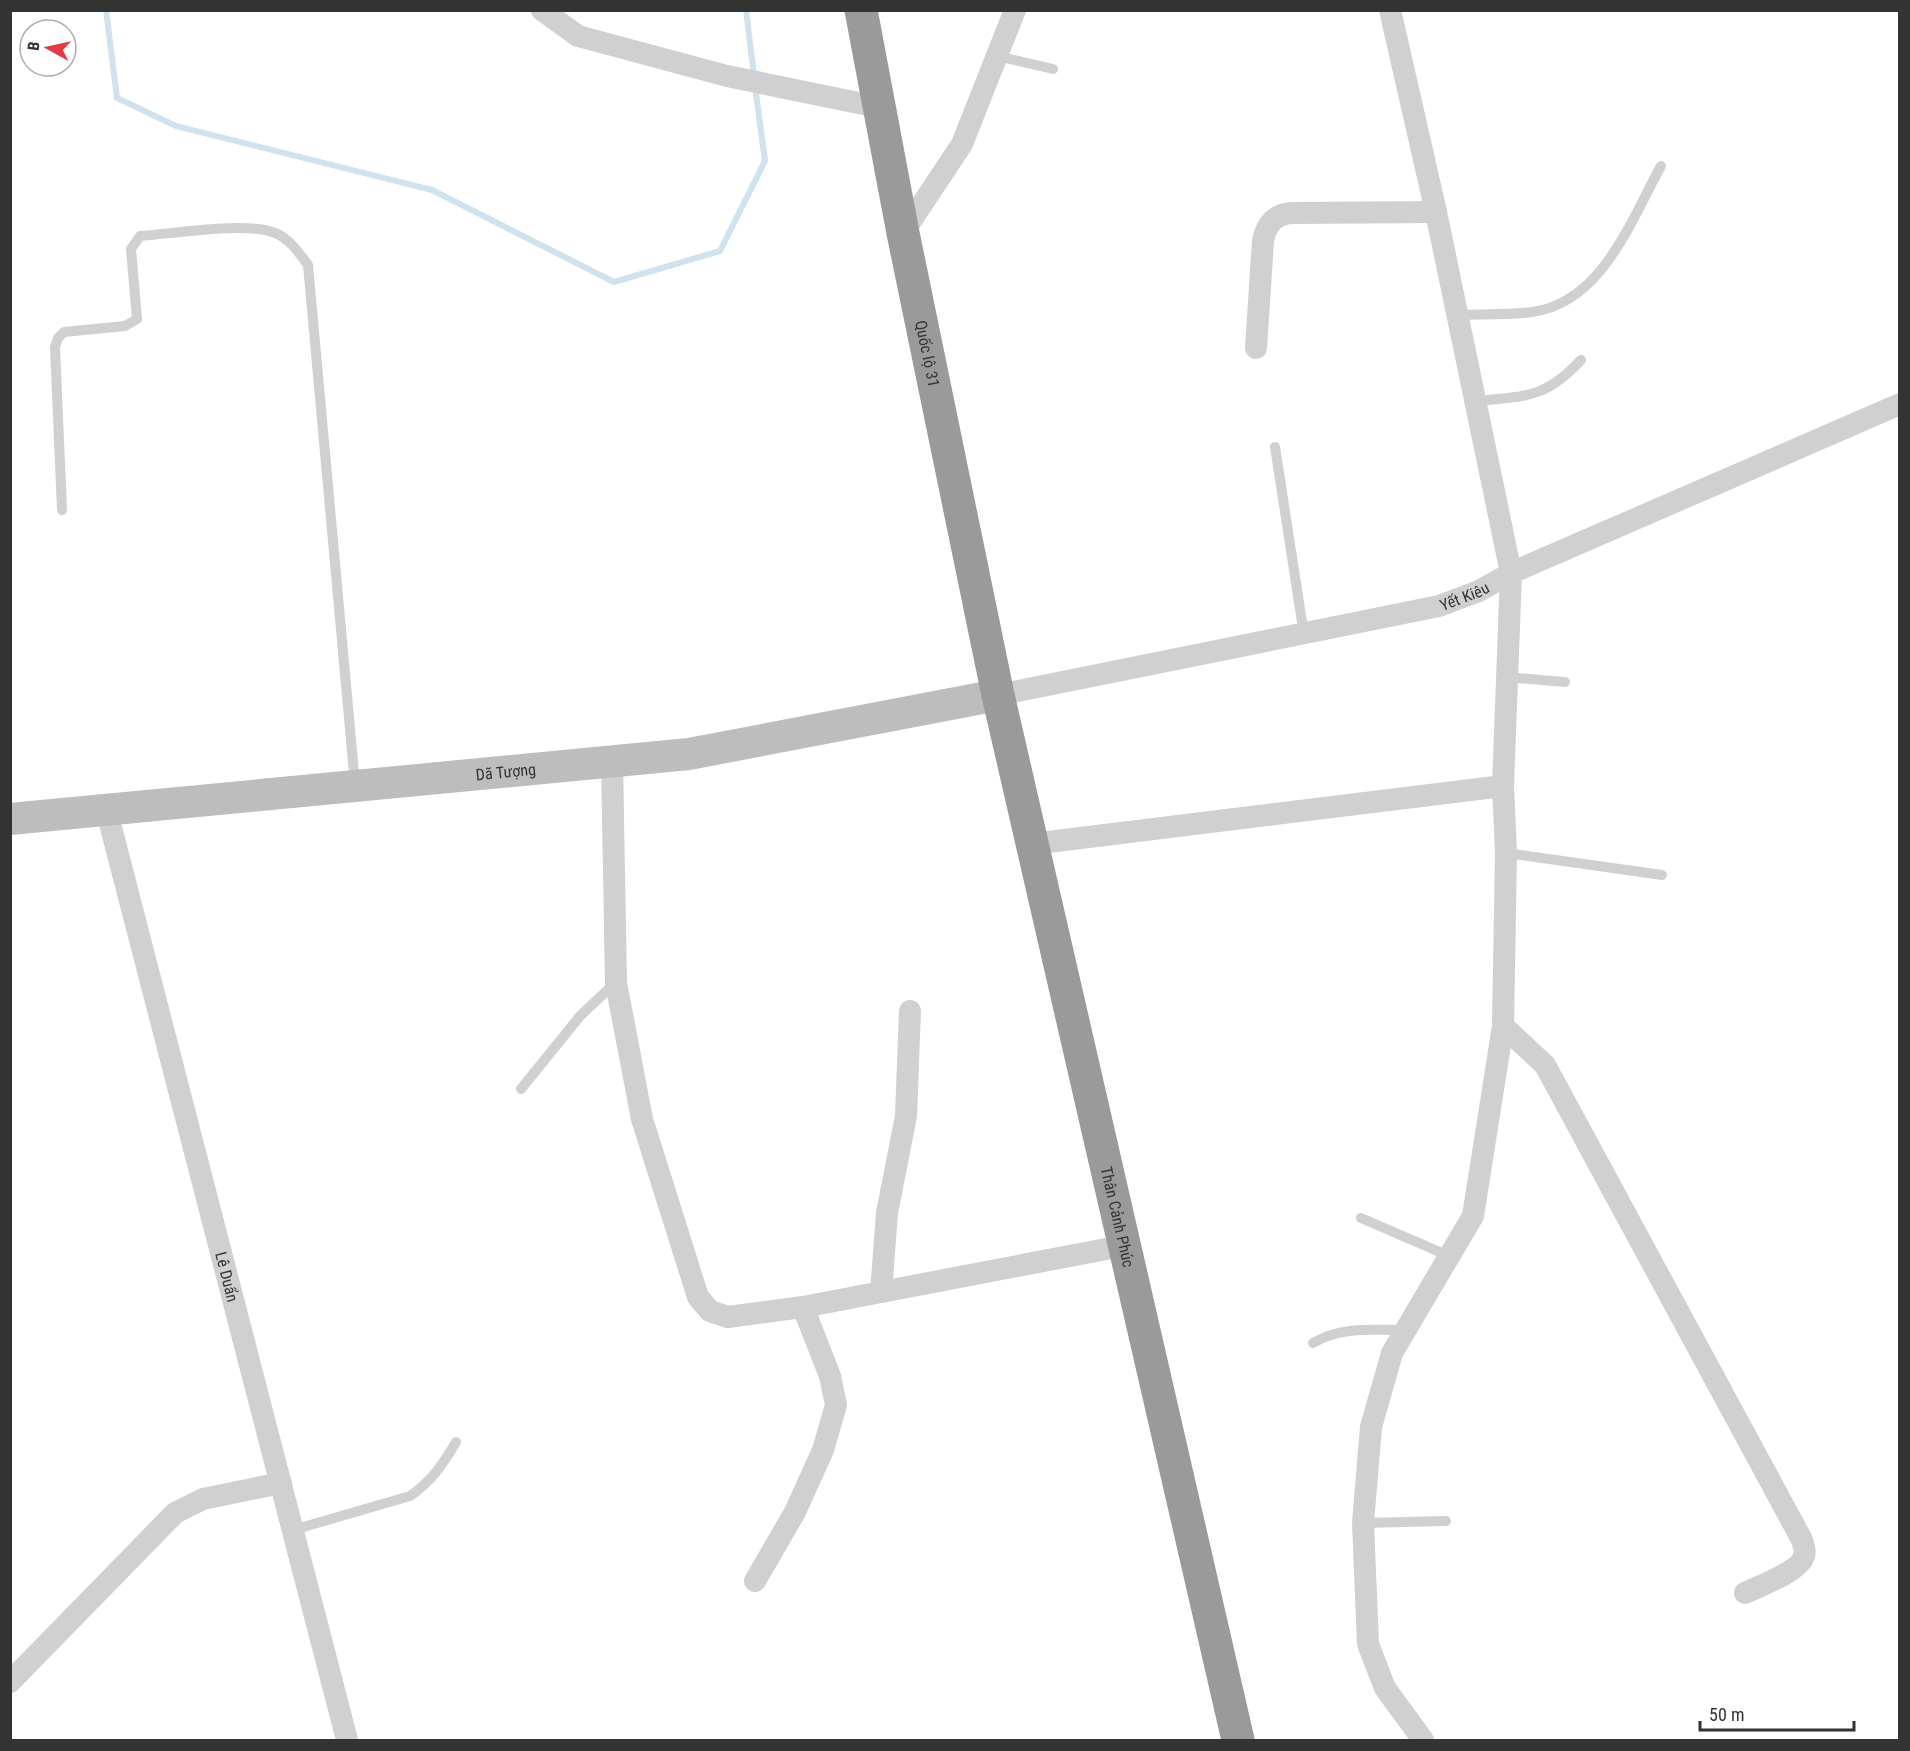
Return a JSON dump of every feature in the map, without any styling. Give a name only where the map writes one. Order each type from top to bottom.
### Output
[{"type":"highway","name":"Quốc lộ 31","points":[[861,10],[903,233],[998,695]]},
{"type":"highway","name":"Thân Cảnh Phúc","points":[[998,695],[1122,1246],[1193,1537],[1238,1740]]},
{"type":"street","points":[[542,10],[578,36],[727,75],[878,107]]},
{"type":"street","points":[[903,233],[962,144],[1015,10]]},
{"type":"street","points":[[1390,10],[1436,212],[1511,573],[1503,786],[1506,853],[1503,1026],[1473,1216],[1392,1353],[1371,1427],[1363,1523],[1368,1644],[1385,1688],[1422,1740]]},
{"type":"street","points":[[1256,348],[1263,241],[1265,230],[1277,217],[1292,213],[1436,212]]},
{"type":"street","name":"Yết Kiêu","points":[[998,695],[1439,606],[1479,591],[1511,573],[1899,404]]},
{"type":"street","name":"Dã Tượng","points":[[10,819],[108,812],[689,754],[998,695]]},
{"type":"street","points":[[612,761],[616,983],[642,1119],[698,1297],[710,1311],[728,1317],[803,1307],[1122,1246]]},
{"type":"street","points":[[1032,844],[1503,786]]},
{"type":"street","name":"Lê Duẩn","points":[[108,812],[347,1740]]},
{"type":"street","points":[[881,1292],[887,1213],[906,1116],[910,1011]]},
{"type":"street","points":[[1503,1026],[1545,1065],[1801,1538],[1805,1548],[1804,1557],[1796,1568],[1745,1593]]},
{"type":"street","points":[[756,1581],[795,1512],[823,1450],[836,1405],[830,1376],[803,1307]]},
{"type":"street","points":[[10,1682],[175,1513],[203,1499],[281,1483]]},
{"type":"lane","points":[[997,56],[1053,69]]},
{"type":"lane","points":[[1458,315],[1533,312],[1557,305],[1576,295],[1593,280],[1607,261],[1661,166]]},
{"type":"lane","points":[[62,510],[55,347],[58,338],[64,332],[125,326],[137,319],[130,249],[133,242],[140,236],[255,228],[276,233],[293,246],[308,265],[355,787]]},
{"type":"lane","points":[[1476,401],[1539,393],[1565,377],[1581,360]]},
{"type":"lane","points":[[1275,447],[1304,635]]},
{"type":"lane","points":[[1506,677],[1565,682]]},
{"type":"lane","points":[[1506,853],[1662,876]]},
{"type":"lane","points":[[521,1089],[580,1016],[616,983]]},
{"type":"lane","points":[[1361,1218],[1449,1256]]},
{"type":"lane","points":[[1313,1343],[1330,1333],[1343,1330],[1406,1330]]},
{"type":"lane","points":[[293,1530],[410,1496],[433,1477],[456,1442]]},
{"type":"lane","points":[[1363,1523],[1446,1521]]},
{"type":"waterway","points":[[106,10],[117,98],[176,126],[432,190],[614,282],[720,251],[765,161],[755,86]]},
{"type":"waterway","points":[[746,10],[754,76]]}]
